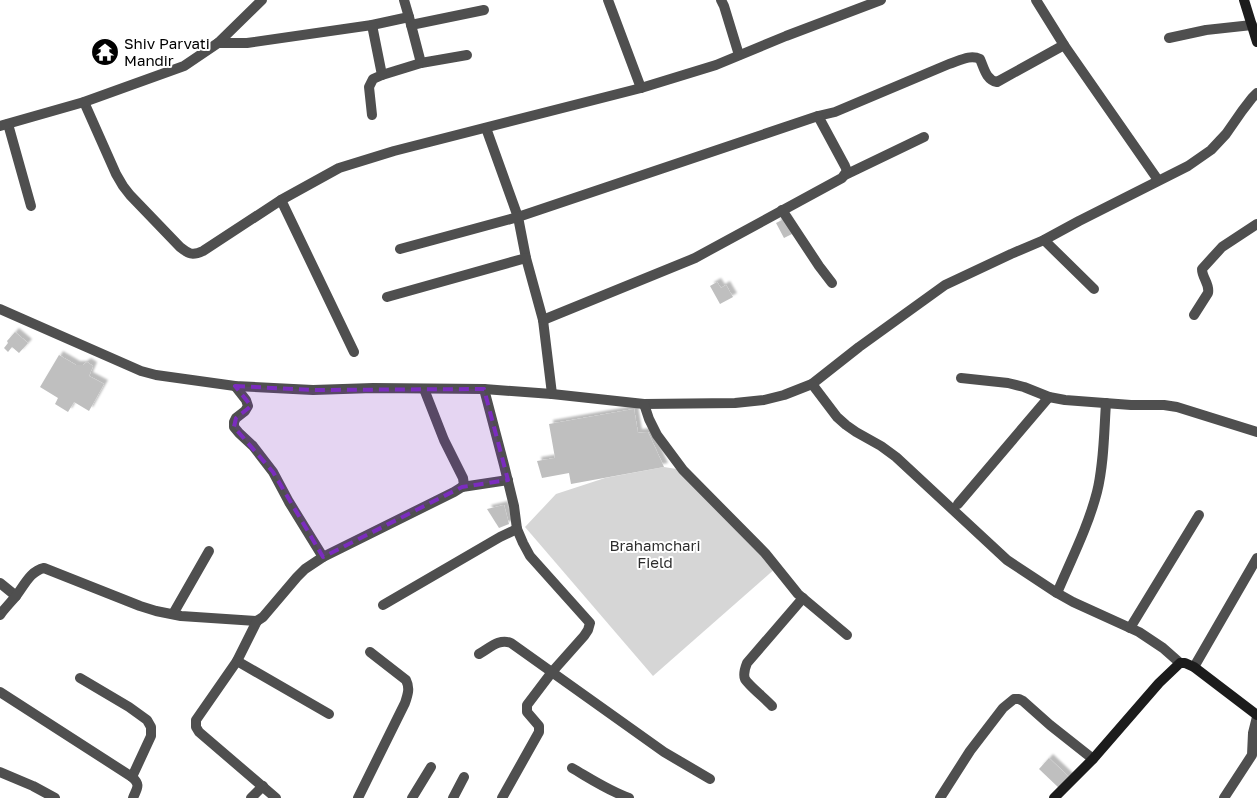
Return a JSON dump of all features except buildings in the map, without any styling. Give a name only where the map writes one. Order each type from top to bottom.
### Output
[{"type":"street","points":[[31,206],[4,125],[84,102],[184,66],[218,43],[262,0]]},
{"type":"street","points":[[404,0],[421,63]]},
{"type":"street","points":[[608,0],[641,88]]},
{"type":"street","points":[[721,0],[739,55]]},
{"type":"street","points":[[84,102],[123,186],[180,247],[188,253],[196,254],[281,200],[339,168],[394,151],[641,88],[716,65],[881,0]]},
{"type":"street","points":[[1036,0],[1064,45],[1158,180]]},
{"type":"street","points":[[1244,0],[1257,42]]},
{"type":"street","points":[[218,43],[247,43],[484,10]]},
{"type":"street","points":[[372,25],[382,75]]},
{"type":"street","points":[[1169,38],[1206,30],[1252,25]]},
{"type":"street","points":[[400,249],[518,217],[818,116],[842,110],[968,57],[974,56],[980,59],[989,79],[997,82],[1064,45]]},
{"type":"street","points":[[372,115],[369,87],[373,79],[421,63],[467,55]]},
{"type":"street","points":[[0,309],[141,371],[156,375],[235,386],[313,390],[373,388],[484,389],[644,404],[735,403],[764,400],[784,396],[812,384],[873,336],[945,285],[1044,240],[1188,166],[1211,150],[1226,134],[1242,110],[1257,93]]},
{"type":"street","points":[[818,116],[845,166],[847,171],[845,175]]},
{"type":"street","points":[[486,128],[518,217],[526,258],[544,320],[552,394]]},
{"type":"street","points":[[544,320],[695,258],[845,175],[924,138]]},
{"type":"street","points":[[281,200],[354,352]]},
{"type":"street","points":[[782,210],[832,283]]},
{"type":"street","points":[[1194,315],[1209,289],[1202,269],[1222,247],[1257,224]]},
{"type":"street","points":[[1044,240],[1094,289]]},
{"type":"street","points":[[387,297],[526,258]]},
{"type":"street","points":[[961,378],[1008,383],[1024,387],[1048,397],[1064,400],[1177,407],[1257,432]]},
{"type":"street","points":[[812,384],[846,425],[896,457],[1008,560],[1057,593],[1139,632],[1180,663],[1194,667],[1257,716],[1254,733],[1255,757],[1224,798]]},
{"type":"street","points":[[235,386],[246,400],[248,406],[236,418],[234,427],[253,446],[273,472],[288,502],[323,557]]},
{"type":"street","points":[[424,389],[444,440],[465,482],[462,487]]},
{"type":"street","points":[[484,389],[508,480],[517,529],[523,544],[530,556],[590,623],[584,636],[552,672],[527,705],[526,712],[539,726],[539,732],[502,798]]},
{"type":"street","points":[[958,504],[1048,397]]},
{"type":"street","points":[[1057,593],[1088,521],[1097,491],[1104,445],[1106,403]]},
{"type":"street","points":[[644,404],[657,434],[683,470],[765,553],[798,594],[847,635]]},
{"type":"street","points":[[0,614],[26,582],[36,572],[44,568],[156,611],[257,621],[263,618],[297,576],[323,557],[462,487],[508,480]]},
{"type":"street","points":[[1130,628],[1199,515]]},
{"type":"street","points":[[383,605],[517,529]]},
{"type":"street","points":[[173,614],[209,551]]},
{"type":"street","points":[[1194,667],[1257,558]]},
{"type":"street","points":[[0,583],[16,596]]},
{"type":"street","points":[[772,706],[746,680],[745,668],[747,663],[804,598]]},
{"type":"street","points":[[257,621],[236,661],[196,720],[196,727],[199,732],[276,798]]},
{"type":"street","points":[[479,654],[500,641],[512,643],[664,752],[710,779]]},
{"type":"street","points":[[358,798],[409,692],[406,680],[370,652]]},
{"type":"street","points":[[236,661],[329,714]]},
{"type":"street","points":[[1054,798],[1093,759],[1159,683],[1180,663]]},
{"type":"street","points":[[80,678],[130,707],[147,720],[151,727],[151,736],[132,777]]},
{"type":"street","points":[[0,692],[132,777],[138,784],[133,798]]},
{"type":"street","points":[[940,798],[970,751],[1003,708],[1014,699],[1023,701],[1093,759]]},
{"type":"street","points":[[412,798],[431,768]]},
{"type":"street","points":[[572,768],[593,781],[629,798]]},
{"type":"street","points":[[0,772],[55,798]]},
{"type":"street","points":[[453,798],[464,777]]},
{"type":"street","points":[[251,798],[263,786]]},
{"type":"highlighted area","points":[[235,386],[313,390],[484,389],[508,480],[462,487],[323,557],[273,472],[234,427],[236,418],[251,406]]},
{"type":"green space","name":"Brahamchari Field","points":[[664,467],[683,470],[777,567],[653,676],[525,527],[556,494],[605,478]]},
{"type":"place","name":"Shiv Parvati Mandir","points":[[105,52]]}]
